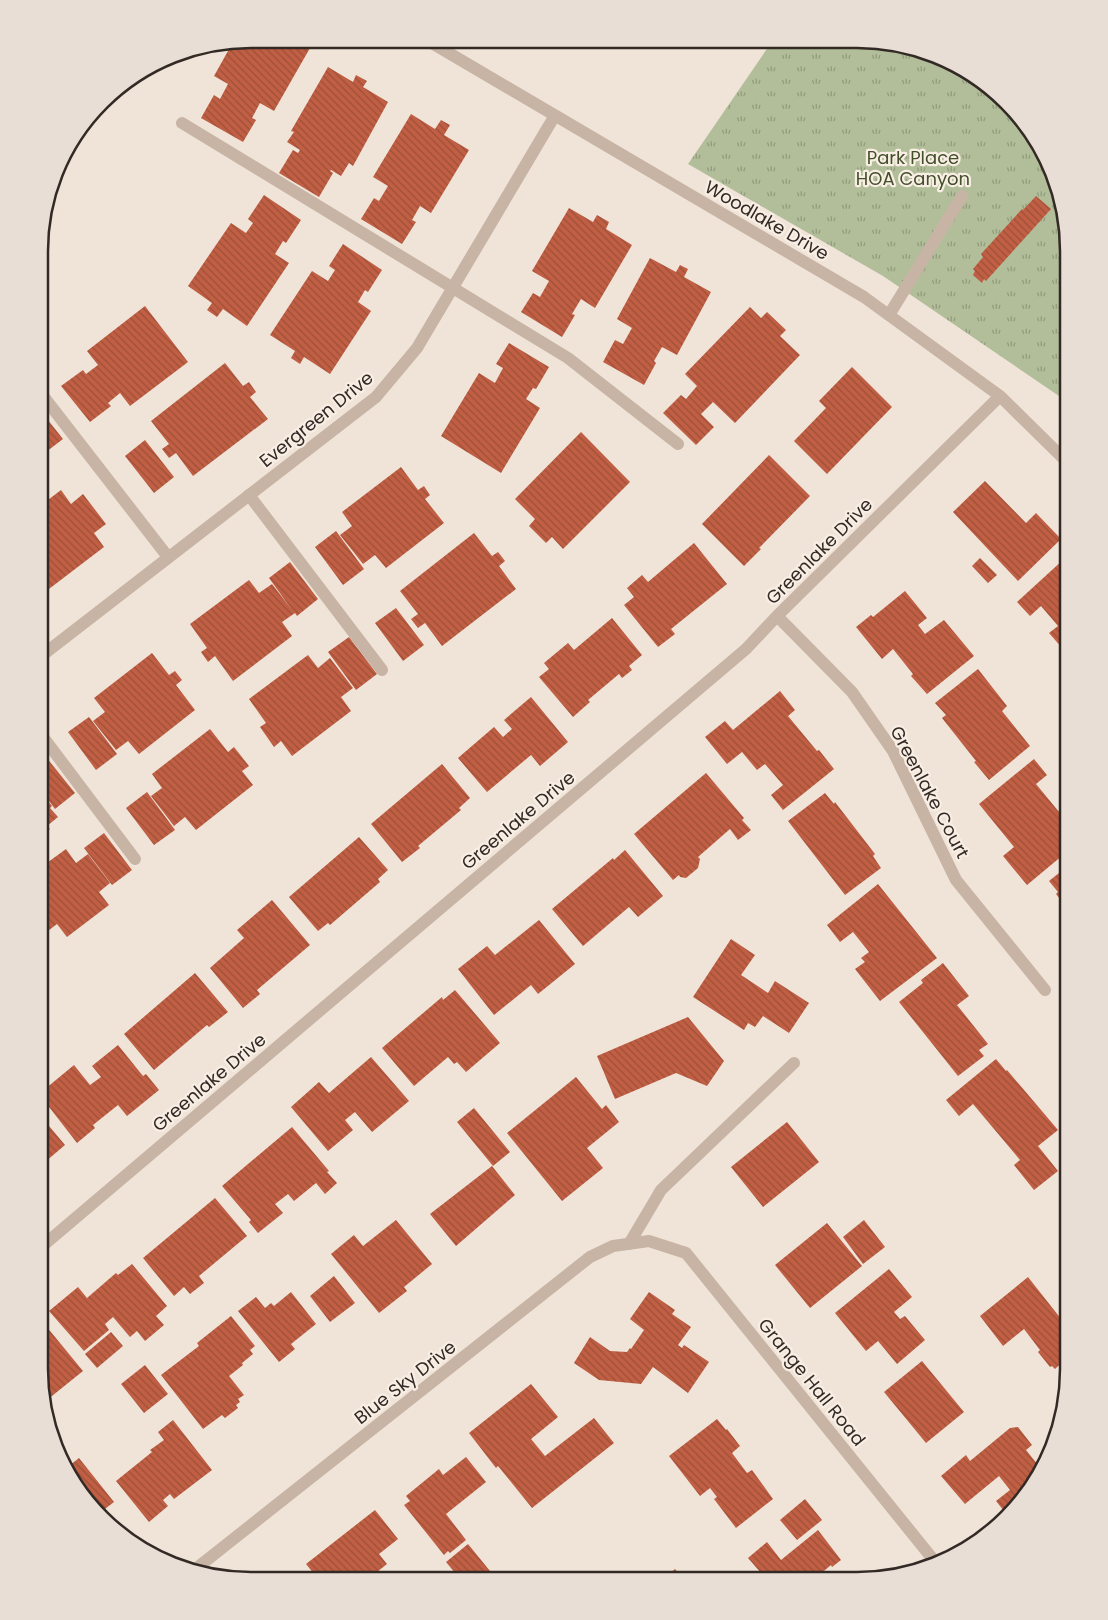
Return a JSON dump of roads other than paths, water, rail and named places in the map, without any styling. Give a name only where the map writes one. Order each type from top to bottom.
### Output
[{"type":"street","name":"Woodlake Drive","points":[[440,48],[554,117],[864,297],[1000,396],[1060,455]]},
{"type":"street","name":"Evergreen Drive","points":[[48,651],[376,397],[417,348],[554,117]]},
{"type":"street","points":[[182,123],[568,358],[678,444]]},
{"type":"street","points":[[889,315],[962,196]]},
{"type":"street","name":"Greenlake Drive","points":[[48,1241],[746,649],[777,616],[1000,396]]},
{"type":"street","points":[[48,402],[168,557]]},
{"type":"street","points":[[249,495],[382,670]]},
{"type":"street","name":"Greenlake Court","points":[[777,616],[852,692],[893,752],[956,880],[1045,990]]},
{"type":"street","points":[[48,744],[135,859]]},
{"type":"street","points":[[629,1244],[661,1190],[794,1063]]},
{"type":"street","name":"Blue Sky Drive","points":[[199,1566],[590,1257],[613,1246],[649,1241]]},
{"type":"street","name":"Grange Hall Road","points":[[649,1241],[686,1253],[932,1558]]},
{"type":"park label","name":"Park Place HOA Canyon","points":[[913,167]]}]
